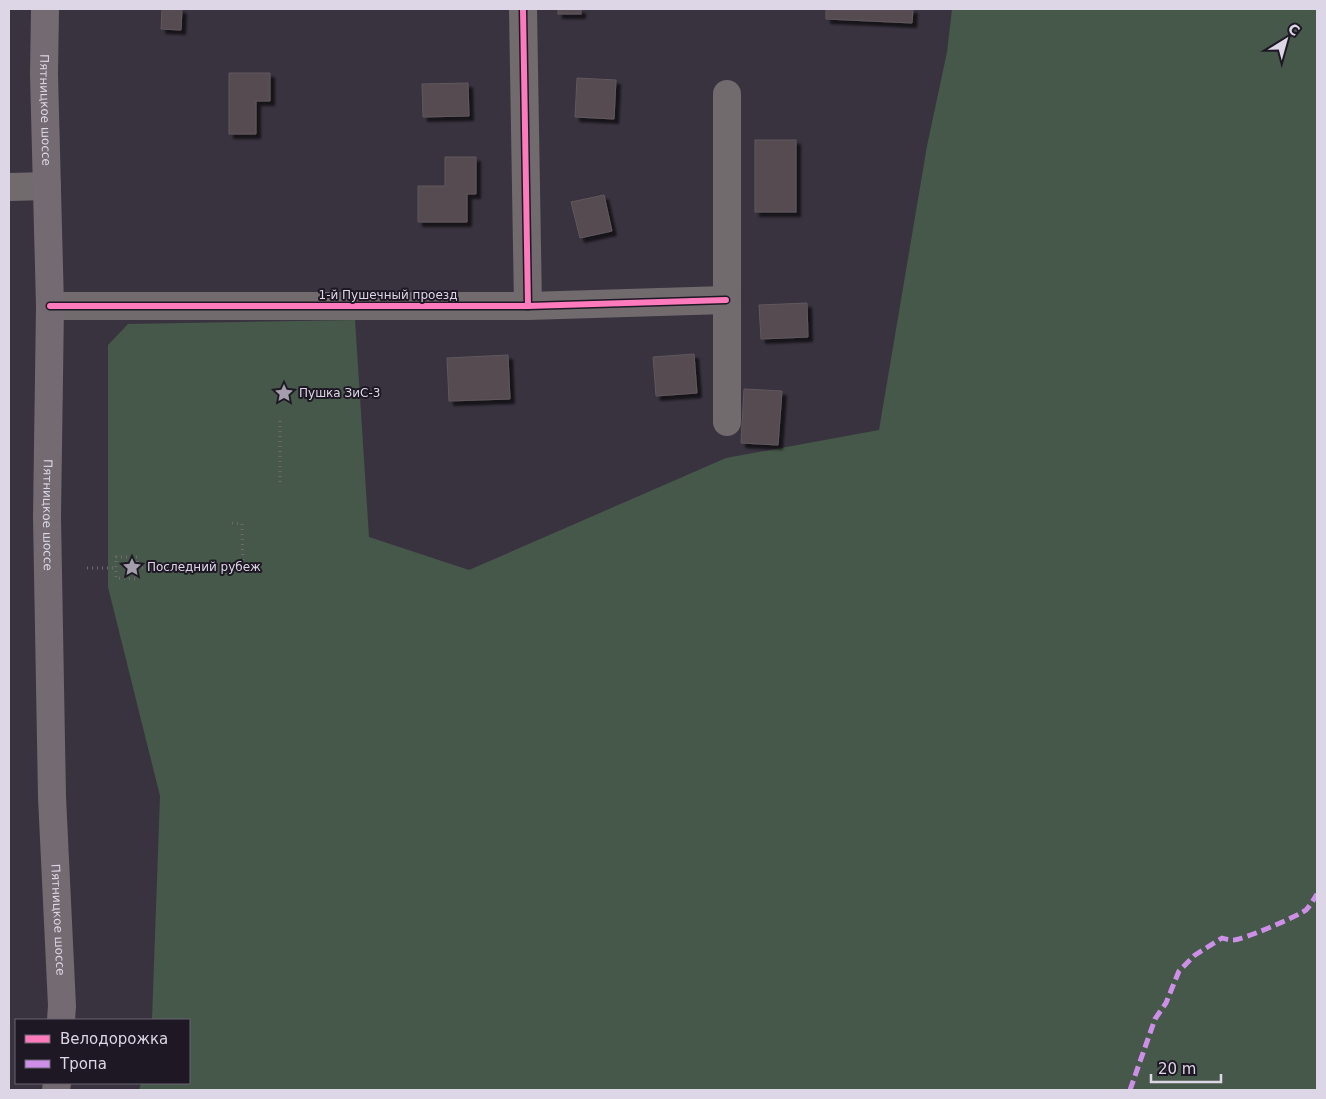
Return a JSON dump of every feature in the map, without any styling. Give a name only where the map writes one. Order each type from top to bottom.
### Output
[{"type":"main road","name":"Пятницкое шоссе","points":[[45,9],[46,186],[50,306],[47,527],[52,797],[61,1019]]},
{"type":"street","points":[[523,9],[528,306]]},
{"type":"street","points":[[727,94],[727,422]]},
{"type":"street","points":[[9,187],[46,186]]},
{"type":"street","name":"1-й Пушечный проезд","points":[[50,306],[528,306],[726,300]]},
{"type":"path","points":[[280,418],[280,482]]},
{"type":"path","points":[[137,568],[243,569],[242,524],[232,523]]},
{"type":"path","points":[[116,557],[137,557],[137,579],[116,578],[116,568],[116,557]]},
{"type":"path","points":[[87,568],[116,568]]},
{"type":"green space","points":[[952,9],[1317,9],[1317,1090],[139,1090],[141,1084],[190,1084],[190,1019],[152,1019],[160,796],[108,587],[108,345],[128,324],[355,320],[369,537],[469,570],[726,458],[879,430],[927,146],[947,52]]},
{"type":"building","points":[[162,9],[182,9],[181,30],[161,29]]},
{"type":"building","points":[[558,9],[581,9],[581,14],[558,14]]},
{"type":"building","points":[[826,9],[913,9],[912,23],[826,19]]},
{"type":"building","points":[[229,73],[270,73],[270,101],[256,101],[256,134],[229,134]]},
{"type":"building","points":[[577,78],[616,80],[614,119],[575,117]]},
{"type":"building","points":[[468,83],[469,116],[423,117],[422,84]]},
{"type":"building","points":[[755,140],[796,140],[796,212],[755,212]]},
{"type":"building","points":[[445,157],[476,157],[476,194],[467,194],[467,222],[418,222],[418,186],[445,186]]},
{"type":"building","points":[[604,195],[612,231],[580,238],[571,202]]},
{"type":"building","points":[[807,303],[808,337],[761,339],[759,305]]},
{"type":"building","points":[[694,354],[697,393],[656,396],[653,357]]},
{"type":"building","points":[[508,355],[510,399],[449,401],[447,358]]},
{"type":"building","points":[[744,389],[782,391],[778,445],[741,443]]},
{"type":"marked path","points":[[1130,1090],[1155,1019],[1166,1003],[1179,971],[1195,955],[1222,938],[1239,939],[1301,913],[1306,910],[1317,894]]},
{"type":"cycle path","points":[[523,9],[528,306]]},
{"type":"cycle path","points":[[50,306],[528,306],[726,300]]},
{"type":"place","name":"Пушка ЗиС-3","points":[[284,393]]},
{"type":"place","name":"Последний рубеж","points":[[132,567]]}]
